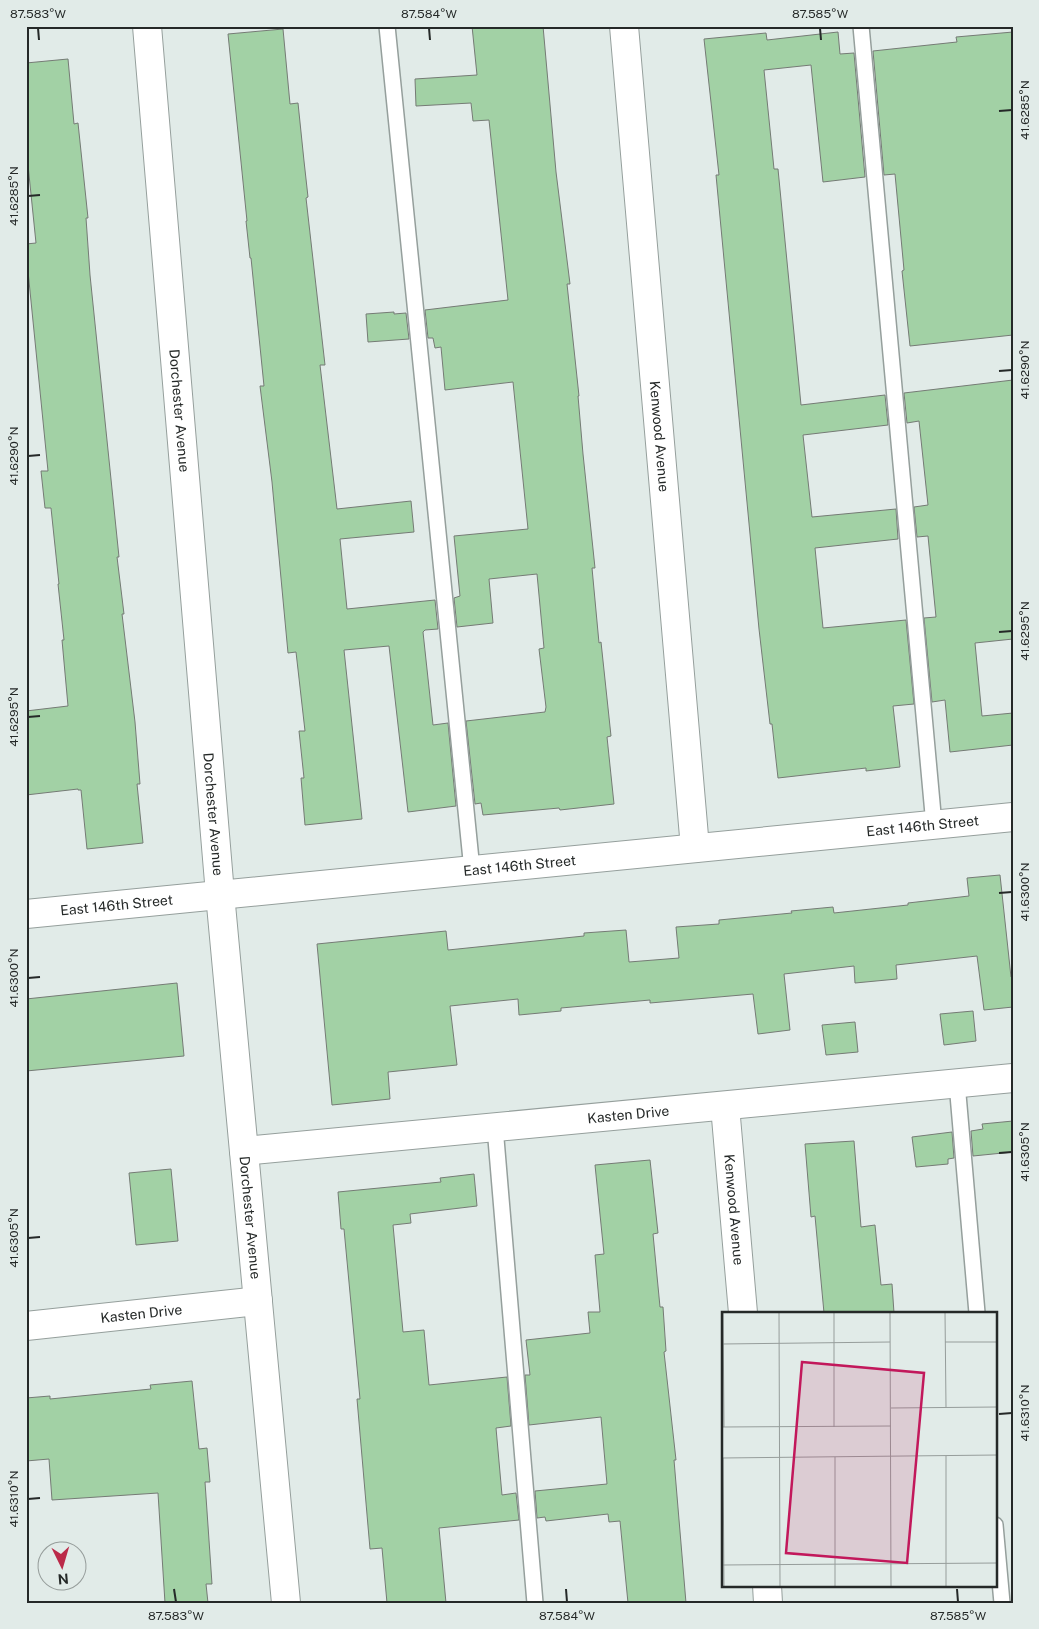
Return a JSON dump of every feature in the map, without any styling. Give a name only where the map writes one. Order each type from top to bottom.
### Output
[{"type":"street","name":"Dorchester Avenue","points":[[147,26],[220,894],[286,1603]]},
{"type":"street","name":"Kenwood Avenue","points":[[624,26],[695,848]]},
{"type":"street","name":"East 146th Street","points":[[26,914],[1013,817]]},
{"type":"street","name":"Kasten Drive","points":[[244,1151],[1013,1078]]},
{"type":"street","name":"Kenwood Avenue","points":[[725,1106],[743,1312]]},
{"type":"street","name":"Kasten Drive","points":[[26,1326],[258,1301]]},
{"type":"street","points":[[767,1586],[768,1603]]},
{"type":"lane","points":[[387,26],[472,870]]},
{"type":"lane","points":[[861,26],[934,825]]},
{"type":"lane","points":[[957,1083],[977,1312]]},
{"type":"lane","points":[[495,1127],[535,1603]]},
{"type":"lane","points":[[996,1536],[1002,1603]]},
{"type":"building","points":[[472,26],[543,26],[556,172],[570,284],[567,284],[595,568],[592,568],[599,643],[601,642],[611,736],[607,737],[614,804],[483,815],[481,803],[475,804],[466,721],[545,712],[546,707],[539,649],[544,648],[537,574],[489,579],[493,623],[457,627],[454,598],[460,596],[454,536],[528,529],[513,382],[445,390],[441,347],[435,348],[433,338],[428,338],[425,310],[508,300],[489,120],[473,121],[471,103],[416,106],[415,79],[477,75]]},
{"type":"building","points":[[283,29],[290,104],[298,103],[308,197],[306,198],[325,365],[320,365],[337,509],[411,501],[414,532],[340,539],[347,609],[435,600],[438,629],[425,630],[423,632],[433,725],[448,723],[456,806],[408,812],[389,646],[344,650],[362,819],[305,825],[301,778],[304,778],[299,731],[305,731],[296,652],[288,653],[272,482],[260,386],[264,386],[228,34]]},
{"type":"building","points":[[838,32],[840,54],[854,53],[865,177],[823,182],[811,65],[764,70],[774,169],[778,169],[801,405],[885,395],[888,425],[803,435],[812,517],[896,509],[898,539],[815,548],[823,628],[906,620],[914,704],[893,706],[900,767],[866,771],[866,768],[778,778],[759,629],[716,175],[719,175],[704,39],[766,33],[767,40]]},
{"type":"building","points":[[1013,32],[1013,335],[910,346],[895,174],[884,175],[873,51],[957,42],[956,37]]},
{"type":"building","points":[[68,59],[74,124],[78,123],[88,218],[86,218],[90,275],[119,557],[117,557],[124,614],[122,614],[135,722],[140,784],[137,784],[143,843],[87,849],[81,790],[26,795],[26,711],[68,706],[62,640],[64,640],[51,508],[45,508],[41,471],[48,471],[26,251],[26,244],[36,243],[28,165],[26,165],[26,63]]},
{"type":"building","points":[[394,312],[394,314],[406,313],[409,339],[368,342],[366,314]]},
{"type":"building","points":[[1013,380],[1013,639],[975,643],[982,716],[1013,713],[1013,745],[950,752],[945,700],[932,702],[924,618],[936,617],[928,536],[917,537],[914,507],[928,505],[919,421],[907,423],[904,393]]},
{"type":"building","points":[[1000,875],[1011,977],[1013,977],[1013,1007],[984,1010],[977,956],[896,965],[897,979],[855,983],[854,966],[784,974],[790,1030],[758,1034],[753,994],[650,1003],[650,1000],[561,1008],[561,1011],[519,1015],[518,999],[450,1006],[457,1065],[388,1072],[390,1099],[332,1105],[317,944],[446,931],[448,950],[584,936],[584,933],[626,930],[629,962],[679,958],[676,927],[719,924],[719,920],[792,913],[791,911],[833,907],[834,913],[969,896],[967,878]]},
{"type":"building","points":[[177,983],[184,1056],[26,1071],[26,999]]},
{"type":"building","points":[[973,1011],[976,1041],[944,1045],[940,1014]]},
{"type":"building","points":[[855,1022],[858,1052],[826,1055],[822,1025]]},
{"type":"building","points":[[1013,1121],[1013,1152],[973,1156],[971,1131],[983,1129],[982,1124]]},
{"type":"building","points":[[952,1132],[954,1158],[948,1159],[948,1164],[916,1167],[912,1137]]},
{"type":"building","points":[[854,1141],[861,1227],[875,1225],[881,1285],[892,1284],[894,1312],[824,1312],[815,1216],[811,1217],[805,1144]]},
{"type":"building","points":[[650,1160],[658,1233],[653,1234],[660,1307],[663,1307],[666,1351],[664,1352],[676,1460],[674,1460],[686,1603],[628,1603],[620,1521],[609,1522],[608,1514],[546,1521],[545,1517],[537,1518],[535,1491],[607,1484],[601,1417],[529,1425],[525,1375],[530,1375],[526,1340],[590,1333],[588,1312],[600,1312],[595,1255],[604,1254],[595,1165]]},
{"type":"building","points":[[171,1169],[178,1241],[136,1245],[129,1173]]},
{"type":"building","points":[[474,1174],[477,1206],[410,1214],[411,1223],[393,1225],[403,1332],[424,1330],[429,1385],[507,1377],[511,1426],[496,1428],[502,1495],[516,1493],[519,1520],[439,1528],[446,1603],[387,1603],[382,1548],[370,1549],[357,1399],[360,1399],[344,1229],[341,1229],[338,1192],[441,1182],[440,1178]]},
{"type":"building","points":[[192,1381],[199,1449],[207,1448],[210,1482],[205,1482],[212,1584],[206,1584],[208,1603],[165,1603],[158,1493],[52,1500],[49,1459],[26,1461],[26,1398],[50,1396],[50,1399],[151,1389],[150,1385]]}]
